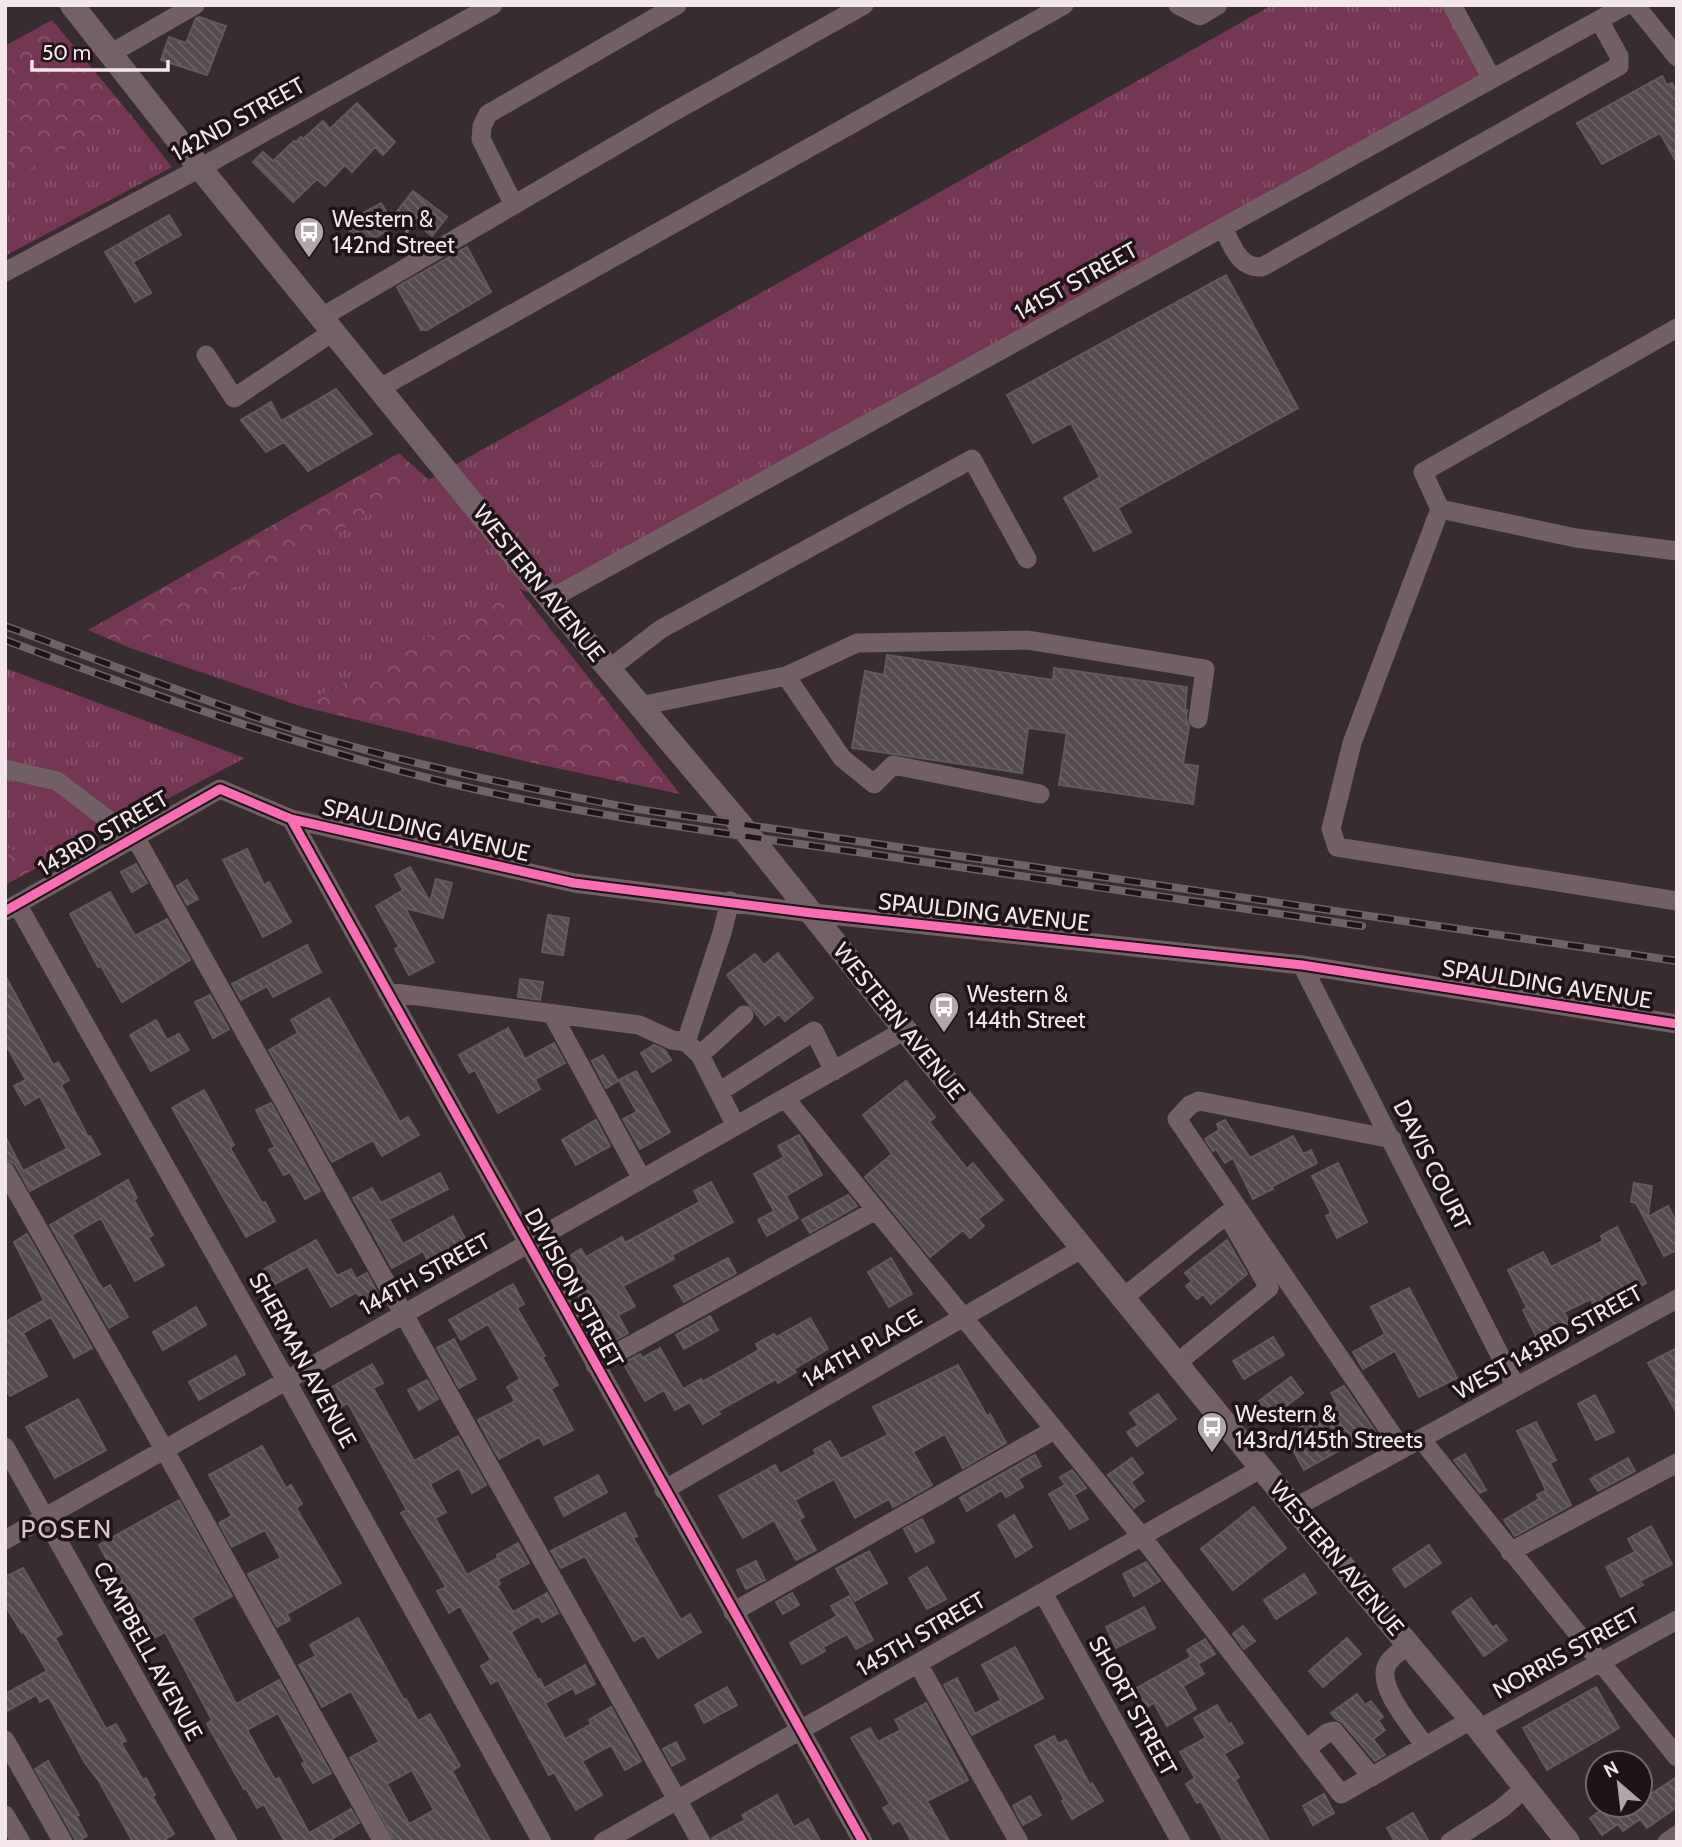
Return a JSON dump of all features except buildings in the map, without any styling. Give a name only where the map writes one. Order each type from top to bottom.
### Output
[{"type":"main road","name":"WESTERN AVENUE","points":[[72,5],[200,168],[550,599],[740,824],[1568,1842]]},
{"type":"street","points":[[110,54],[195,5]]},
{"type":"street","name":"142ND STREET","points":[[5,272],[200,168],[493,5]]},
{"type":"street","points":[[514,205],[481,139],[482,126],[488,114],[677,5]]},
{"type":"street","points":[[206,355],[234,398],[328,324],[514,205],[864,5]]},
{"type":"street","points":[[380,388],[1064,5]]},
{"type":"street","points":[[1178,5],[1200,16],[1218,5]]},
{"type":"street","points":[[1452,5],[1492,79]]},
{"type":"street","name":"141ST STREET","points":[[550,599],[1626,5]]},
{"type":"street","points":[[1635,5],[1677,57]]},
{"type":"street","points":[[1223,228],[1241,262],[1251,267],[1262,267],[1619,66],[1619,56],[1599,20]]},
{"type":"street","points":[[1677,328],[1423,472],[1440,509],[1352,743],[1331,829],[1337,847],[1677,901]]},
{"type":"street","points":[[609,669],[661,629],[972,459],[1027,559]]},
{"type":"street","points":[[1440,509],[1576,538],[1677,551]]},
{"type":"street","points":[[640,706],[786,676],[856,643],[1028,640],[1205,669],[1198,719]]},
{"type":"street","points":[[786,676],[842,758],[874,784],[893,765],[1040,794]]},
{"type":"street","points":[[5,769],[57,781],[107,820],[135,837],[701,1842]]},
{"type":"street","name":"143RD STREET","points":[[11,908],[220,789],[291,819]]},
{"type":"street","name":"SPAULDING AVENUE","points":[[291,819],[574,883],[730,901],[812,914],[1303,965],[1677,1024]]},
{"type":"street","name":"DIVISION STREET","points":[[291,819],[863,1842]]},
{"type":"street","points":[[693,1048],[730,901]]},
{"type":"street","name":"SHERMAN AVENUE","points":[[11,908],[286,1380],[542,1842]]},
{"type":"street","name":"DAVIS COURT","points":[[1303,965],[1516,1387]]},
{"type":"street","points":[[387,992],[639,1026],[693,1048],[736,1126]]},
{"type":"street","points":[[552,1014],[642,1179]]},
{"type":"street","points":[[693,1048],[744,1015]]},
{"type":"street","name":"144TH STREET","points":[[5,1540],[905,1030]]},
{"type":"street","points":[[719,1092],[814,1031],[834,1070]]},
{"type":"street","points":[[785,1098],[1142,1537],[1306,1749],[1334,1731],[1372,1777]]},
{"type":"street","points":[[1392,1139],[1199,1101],[1190,1105],[1177,1119],[1402,1449]]},
{"type":"street","points":[[5,1171],[383,1842]]},
{"type":"street","points":[[595,1365],[876,1210]]},
{"type":"street","points":[[1123,1298],[1227,1214],[1269,1288],[1177,1363]]},
{"type":"street","name":"144TH PLACE","points":[[664,1490],[1083,1248]]},
{"type":"street","name":"WEST 143RD STREET","points":[[1294,1508],[1677,1299]]},
{"type":"street","points":[[733,1612],[1054,1430]]},
{"type":"street","points":[[1421,1439],[1677,1757]]},
{"type":"street","name":"CAMPBELL AVENUE","points":[[5,1447],[228,1842]]},
{"type":"street","points":[[1510,1552],[1677,1463]]},
{"type":"street","name":"145TH STREET","points":[[603,1842],[1262,1468]]},
{"type":"street","name":"SHORT STREET","points":[[1043,1593],[1181,1842]]},
{"type":"street","name":"NORRIS STREET","points":[[1306,1749],[1341,1794],[1425,1746],[1475,1725],[1600,1663],[1677,1620]]},
{"type":"street","points":[[1409,1645],[1388,1662],[1384,1672],[1386,1686],[1425,1746]]},
{"type":"street","points":[[918,1664],[1019,1842]]},
{"type":"street","points":[[5,1740],[64,1842]]},
{"type":"street","points":[[1450,1842],[1501,1809],[1525,1788]]},
{"type":"street","points":[[5,1815],[21,1842]]},
{"type":"street","points":[[1667,1842],[1677,1835]]},
{"type":"path","points":[[408,249],[400,239],[413,224],[417,227]]},
{"type":"green space","points":[[1272,5],[1451,5],[1492,79],[550,599],[519,589],[300,706],[130,648]]},
{"type":"green space","points":[[52,20],[130,114],[5,182],[5,46]]},
{"type":"green space","points":[[130,114],[172,167],[5,256],[5,182]]},
{"type":"green space","points":[[399,453],[429,480],[130,648],[88,630]]},
{"type":"green space","points":[[519,589],[680,794],[537,764],[300,706]]},
{"type":"green space","points":[[5,668],[245,758],[44,864],[5,847]]},
{"type":"green space","points":[[5,847],[44,864],[5,885]]},
{"type":"railway","points":[[5,626],[192,695],[305,733],[426,765],[549,792],[631,808],[1677,961]]},
{"type":"railway","points":[[5,640],[167,699],[277,735],[388,768],[494,793],[697,829],[1362,926]]},
{"type":"cycle path","points":[[5,911],[220,789],[291,819],[863,1842]]},
{"type":"cycle path","points":[[291,819],[574,883],[812,913],[1302,965],[1677,1024]]},
{"type":"place","name":"Western & 142nd Street","points":[[309,259]]},
{"type":"place","name":"Western & 144th Street","points":[[944,1034]]},
{"type":"place","name":"Western & 143rd/145th Streets","points":[[1212,1454]]},
{"type":"district","name":"POSEN","points":[[67,1529]]}]
